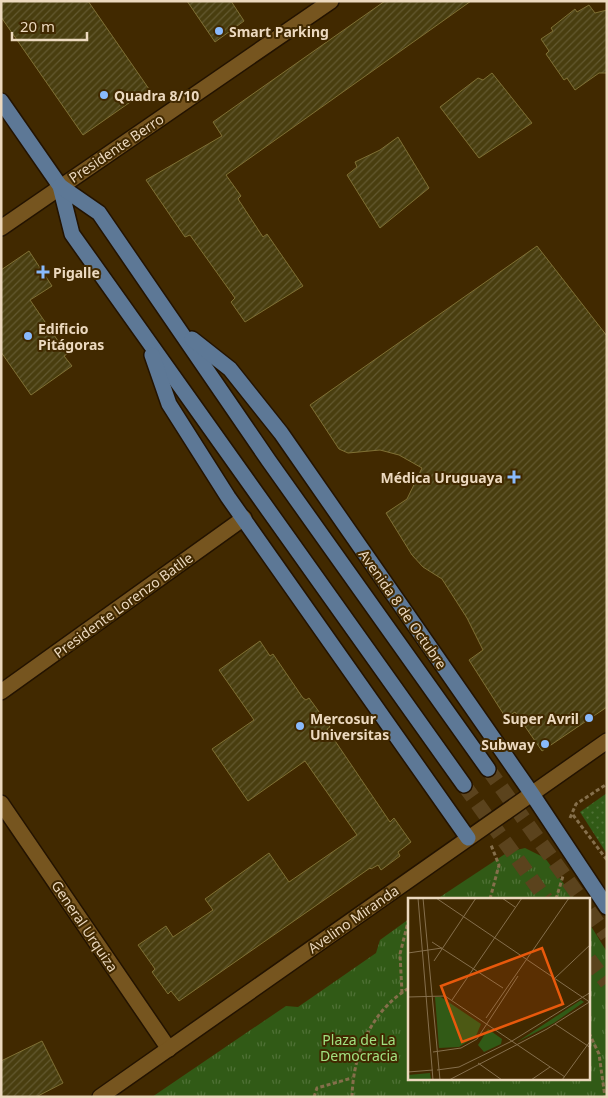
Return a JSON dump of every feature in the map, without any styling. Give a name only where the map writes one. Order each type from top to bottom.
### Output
[{"type":"main road","name":"Avenida 8 de Octubre","points":[[1,101],[60,186],[99,213],[269,461],[488,769]]},
{"type":"main road","name":"Avenida 8 de Octubre","points":[[60,186],[72,234],[464,785]]},
{"type":"main road","name":"Avenida 8 de Octubre","points":[[179,328],[230,369],[280,433],[532,794],[607,907]]},
{"type":"main road","name":"Avenida 8 de Octubre","points":[[145,338],[169,404],[244,518],[468,838]]},
{"type":"street","name":"Presidente Berro","points":[[1,228],[331,1]]},
{"type":"street","name":"Presidente Lorenzo Batlle","points":[[1,692],[244,518]]},
{"type":"street","name":"Avelino Miranda","points":[[100,1097],[607,741]]},
{"type":"street","name":"General Urquiza","points":[[1,803],[169,1049]]},
{"type":"path","points":[[556,831],[573,815],[576,804],[607,784]]},
{"type":"path","points":[[573,815],[607,860]]},
{"type":"path","points":[[484,827],[499,865],[490,898]]},
{"type":"path","points":[[402,993],[400,954],[408,922]]},
{"type":"path","points":[[352,1097],[352,1078],[358,1053],[369,1030],[383,1010],[408,989]]},
{"type":"path","points":[[590,1035],[599,1054],[604,1078],[605,1097]]},
{"type":"path","points":[[314,1097],[317,1088],[352,1078]]},
{"type":"green space","points":[[607,793],[607,854],[580,812]]},
{"type":"green space","points":[[525,848],[545,858],[574,898],[439,898],[508,852]]},
{"type":"green space","name":"Plaza de La Democracia","points":[[408,920],[408,1080],[590,1080],[590,925],[607,952],[607,1097],[152,1097],[286,1006],[298,1007],[376,953],[380,940]]},
{"type":"building","points":[[1,1],[88,1],[149,89],[83,135],[1,17]]},
{"type":"building","name":"Smart Parking","points":[[187,1],[231,1],[244,21],[215,42]]},
{"type":"building","points":[[385,1],[471,1],[226,175],[241,196],[238,199],[263,237],[267,234],[303,286],[245,322],[231,302],[235,298],[190,235],[185,237],[146,180],[222,136],[213,122]]},
{"type":"building","points":[[589,5],[595,13],[607,10],[607,73],[599,73],[575,90],[567,78],[564,80],[546,54],[549,51],[541,39],[553,31],[551,28],[575,9],[577,12]]},
{"type":"building","points":[[492,73],[532,123],[479,158],[440,107],[478,78],[483,80]]},
{"type":"building","points":[[398,137],[429,188],[380,228],[347,175],[357,167],[355,162],[380,150]]},
{"type":"building","name":"Médica Uruguaya","points":[[537,246],[607,336],[607,707],[542,751],[515,712],[506,718],[469,660],[483,650],[467,618],[442,579],[423,567],[412,555],[386,513],[407,499],[422,468],[399,455],[380,450],[348,453],[339,449],[310,405]]},
{"type":"building","name":"Edificio Pitágoras","points":[[29,251],[52,286],[30,300],[67,354],[64,356],[72,366],[31,395],[1,352],[1,270]]},
{"type":"building","points":[[260,641],[270,656],[273,654],[303,698],[306,700],[309,698],[330,727],[327,729],[390,822],[394,818],[411,842],[398,852],[400,856],[381,870],[378,865],[370,868],[179,1001],[171,991],[168,994],[152,972],[155,969],[138,945],[166,926],[173,937],[213,910],[205,899],[269,853],[289,882],[357,835],[305,761],[248,801],[212,749],[254,720],[219,670]]},
{"type":"building","points":[[42,1041],[63,1083],[36,1097],[1,1097],[1,1061]]},
{"type":"tunnel","points":[[488,769],[580,898]]},
{"type":"tunnel","points":[[464,785],[545,898]]},
{"type":"tunnel","points":[[590,912],[607,936]]},
{"type":"tunnel","points":[[590,960],[607,983]]},
{"type":"place","name":"Smart Parking","points":[[219,31]]},
{"type":"place","name":"Quadra 8/10","points":[[104,95]]},
{"type":"place","name":"Pigalle","points":[[43,272]]},
{"type":"place","name":"Edificio Pitágoras","points":[[28,336]]},
{"type":"place","name":"Médica Uruguaya","points":[[514,477]]},
{"type":"place","name":"Super Avril","points":[[589,718]]},
{"type":"place","name":"Mercosur Universitas","points":[[300,726]]},
{"type":"place","name":"Subway","points":[[545,744]]}]
